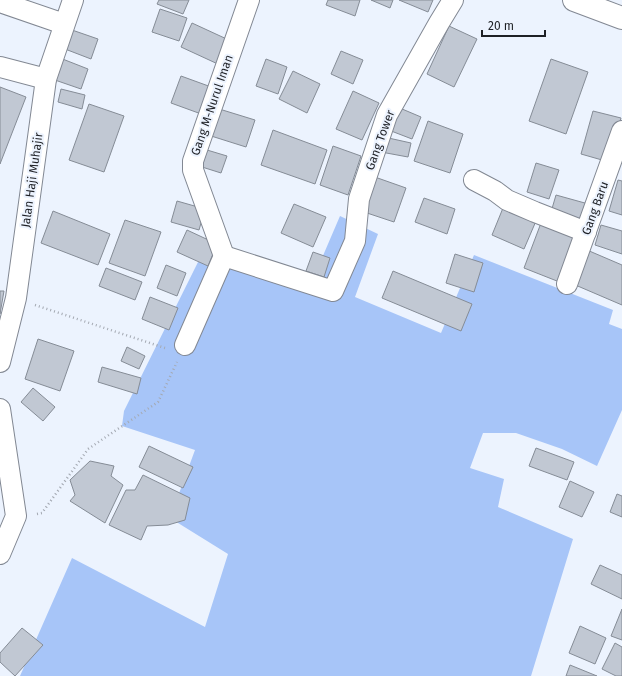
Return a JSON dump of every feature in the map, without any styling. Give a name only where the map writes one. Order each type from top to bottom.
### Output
[{"type":"street","name":"Jalan Haji Muhajir","points":[[0,362],[16,298],[46,79],[73,0]]},
{"type":"street","name":"Gang M-Nurul Iman","points":[[224,256],[193,170],[193,162],[249,0]]},
{"type":"street","name":"Gang Tower","points":[[224,256],[333,291],[355,241],[359,199],[387,116],[453,0]]},
{"type":"street","points":[[574,0],[597,4],[622,18]]},
{"type":"street","points":[[0,2],[64,24]]},
{"type":"street","points":[[0,67],[46,79]]},
{"type":"street","name":"Gang Baru","points":[[567,284],[622,131]]},
{"type":"street","points":[[474,180],[507,200],[586,232]]},
{"type":"street","points":[[185,345],[224,256]]},
{"type":"street","points":[[0,409],[16,516],[0,554]]},
{"type":"path","points":[[16,298],[167,349],[185,345]]},
{"type":"path","points":[[16,516],[42,513],[88,449],[158,402],[185,345]]},
{"type":"shaded area","points":[[340,216],[378,234],[355,297],[441,333],[474,255],[613,310],[609,324],[622,329],[622,410],[597,466],[562,449],[516,433],[483,433],[470,468],[504,479],[498,507],[573,539],[531,676],[20,676],[72,558],[205,627],[228,554],[170,518],[195,450],[122,426],[124,411],[203,252],[310,286]]},
{"type":"building","points":[[159,0],[189,0],[183,14],[157,4]]},
{"type":"building","points":[[328,0],[360,0],[355,16],[326,5]]},
{"type":"building","points":[[371,0],[393,0],[390,8]]},
{"type":"building","points":[[399,0],[433,0],[428,12]]},
{"type":"building","points":[[160,9],[187,18],[179,41],[152,32]]},
{"type":"building","points":[[192,23],[231,41],[220,65],[181,47]]},
{"type":"building","points":[[449,26],[477,39],[454,87],[427,74]]},
{"type":"building","points":[[72,30],[98,39],[91,59],[65,49]]},
{"type":"building","points":[[341,51],[363,60],[353,84],[331,74]]},
{"type":"building","points":[[60,58],[88,69],[81,89],[52,79]]},
{"type":"building","points":[[266,59],[287,67],[278,94],[256,86]]},
{"type":"building","points":[[551,59],[588,72],[566,134],[529,121]]},
{"type":"building","points":[[293,71],[320,84],[307,113],[279,99]]},
{"type":"building","points":[[181,76],[214,88],[204,115],[171,103]]},
{"type":"building","points":[[0,87],[26,97],[0,164]]},
{"type":"building","points":[[61,89],[85,95],[82,109],[58,102]]},
{"type":"building","points":[[353,91],[379,103],[362,140],[336,129]]},
{"type":"building","points":[[89,104],[124,116],[104,172],[69,160]]},
{"type":"building","points":[[395,106],[421,117],[412,139],[386,129]]},
{"type":"building","points":[[216,108],[255,120],[246,147],[208,135]]},
{"type":"building","points":[[593,111],[621,118],[609,162],[581,154]]},
{"type":"building","points":[[428,121],[463,134],[450,173],[414,161]]},
{"type":"building","points":[[273,130],[327,150],[315,184],[261,165]]},
{"type":"building","points":[[384,137],[411,143],[408,157],[381,152]]},
{"type":"building","points":[[333,146],[361,156],[348,195],[320,185]]},
{"type":"building","points":[[207,150],[227,156],[221,173],[202,167]]},
{"type":"building","points":[[536,163],[559,170],[549,199],[527,192]]},
{"type":"building","points":[[372,176],[406,188],[394,222],[361,211]]},
{"type":"building","points":[[618,180],[622,181],[622,215],[609,211]]},
{"type":"building","points":[[556,195],[592,205],[587,222],[551,212]]},
{"type":"building","points":[[424,198],[455,209],[447,234],[415,222]]},
{"type":"building","points":[[177,201],[205,209],[199,230],[171,222]]},
{"type":"building","points":[[294,204],[326,217],[313,247],[281,233]]},
{"type":"building","points":[[503,208],[536,221],[524,249],[492,235]]},
{"type":"building","points":[[53,211],[110,234],[98,265],[41,243]]},
{"type":"building","points":[[125,220],[161,232],[145,276],[109,263]]},
{"type":"building","points":[[541,223],[579,238],[562,283],[524,268]]},
{"type":"building","points":[[601,225],[622,231],[622,254],[595,245]]},
{"type":"building","points":[[187,230],[217,244],[208,266],[177,252]]},
{"type":"building","points":[[587,250],[622,265],[622,305],[573,284]]},
{"type":"building","points":[[313,252],[330,258],[324,277],[306,271]]},
{"type":"building","points":[[455,254],[483,263],[474,292],[446,283]]},
{"type":"building","points":[[166,265],[186,273],[177,296],[157,288]]},
{"type":"building","points":[[106,268],[142,282],[135,300],[99,286]]},
{"type":"building","points":[[393,271],[472,304],[461,331],[382,298]]},
{"type":"building","points":[[0,291],[4,291],[0,314]]},
{"type":"building","points":[[150,297],[178,308],[169,330],[142,319]]},
{"type":"building","points":[[38,339],[74,351],[60,391],[25,379]]},
{"type":"building","points":[[127,347],[145,356],[139,369],[121,361]]},
{"type":"building","points":[[102,367],[141,378],[137,394],[98,382]]},
{"type":"building","points":[[33,388],[55,407],[43,421],[21,402]]},
{"type":"building","points":[[149,446],[193,467],[183,488],[139,467]]},
{"type":"building","points":[[536,448],[574,462],[567,480],[529,466]]},
{"type":"building","points":[[90,461],[114,466],[111,476],[123,485],[105,523],[70,501],[75,495],[70,480]]},
{"type":"building","points":[[143,475],[190,498],[185,520],[168,525],[147,526],[141,540],[109,525],[126,490],[135,490]]},
{"type":"building","points":[[570,481],[594,492],[582,517],[559,507]]},
{"type":"building","points":[[617,494],[622,496],[622,517],[610,512]]},
{"type":"building","points":[[600,565],[622,575],[622,599],[591,584]]},
{"type":"building","points":[[622,609],[622,640],[611,636]]},
{"type":"building","points":[[580,626],[606,638],[595,664],[569,653]]},
{"type":"building","points":[[22,628],[43,645],[15,676],[0,662],[0,653]]},
{"type":"building","points":[[615,643],[622,647],[622,676],[616,676],[602,669]]},
{"type":"building","points":[[570,665],[597,676],[566,676]]}]
